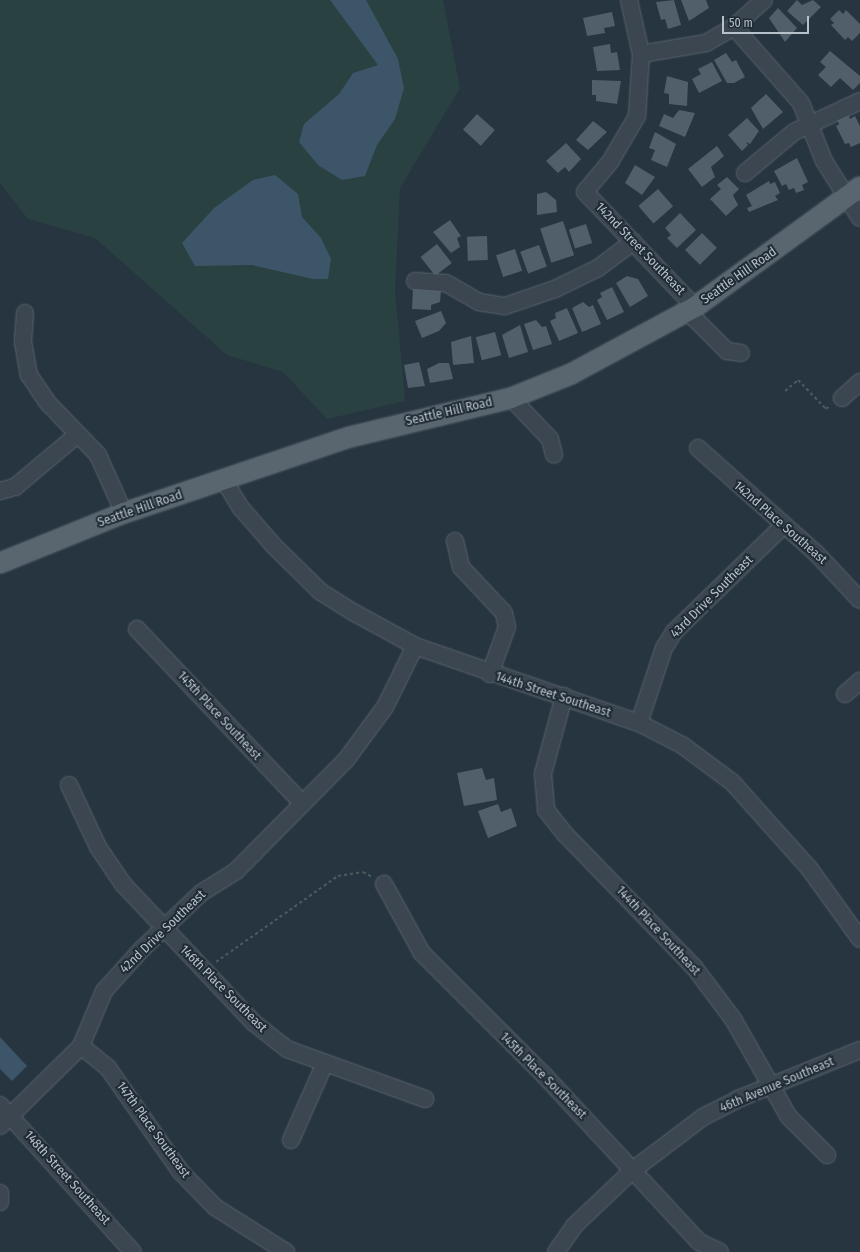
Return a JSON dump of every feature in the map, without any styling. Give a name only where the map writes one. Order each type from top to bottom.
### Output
[{"type":"main road","name":"Seattle Hill Road","points":[[0,563],[124,514],[350,437],[511,398],[571,374],[691,309],[853,192]]},
{"type":"street","points":[[629,0],[641,54],[706,43],[734,27],[764,0]]},
{"type":"street","points":[[734,27],[790,86],[801,104],[824,161],[853,192],[860,218]]},
{"type":"street","name":"142nd Street Southeast","points":[[641,54],[637,116],[610,162],[585,192],[633,242],[727,351],[741,353]]},
{"type":"street","points":[[745,173],[808,124],[822,122],[860,101]]},
{"type":"street","points":[[415,281],[446,283],[479,302],[505,306],[555,289],[598,268],[633,242]]},
{"type":"street","points":[[25,313],[23,342],[29,375],[77,435],[98,455],[124,514]]},
{"type":"street","points":[[842,398],[860,382]]},
{"type":"street","points":[[511,398],[550,439],[554,455]]},
{"type":"street","points":[[0,491],[15,487],[77,435]]},
{"type":"street","name":"142nd Place Southeast","points":[[698,448],[816,553],[860,600]]},
{"type":"street","name":"144th Street Southeast","points":[[224,480],[241,508],[321,592],[415,646],[490,674],[564,696],[639,723],[682,745],[732,782],[809,868],[860,939]]},
{"type":"street","name":"43rd Drive Southeast","points":[[639,723],[664,648],[674,632],[784,525]]},
{"type":"street","points":[[455,541],[461,567],[504,613],[507,627],[490,674]]},
{"type":"street","name":"145th Place Southeast","points":[[137,629],[302,803]]},
{"type":"street","name":"42nd Drive Southeast","points":[[3,1115],[80,1046],[104,991],[201,893],[236,871],[346,760],[385,707],[415,646]]},
{"type":"street","points":[[845,694],[860,681]]},
{"type":"street","name":"144th Place Southeast","points":[[564,696],[543,774],[546,810],[565,834],[694,967],[733,1018],[789,1117],[827,1155]]},
{"type":"street","name":"146th Place Southeast","points":[[69,786],[98,847],[123,884],[163,930],[254,1023],[287,1049],[425,1099]]},
{"type":"street","name":"145th Place Southeast","points":[[384,884],[422,953],[632,1170],[699,1242],[720,1252]]},
{"type":"street","name":"147th Place Southeast","points":[[80,1046],[108,1068],[180,1171],[216,1207],[286,1252]]},
{"type":"street","name":"46th Avenue Southeast","points":[[556,1252],[574,1226],[632,1170],[704,1117],[770,1085],[860,1050]]},
{"type":"street","points":[[292,1140],[325,1063]]},
{"type":"street","name":"148th Street Southeast","points":[[3,1115],[133,1252]]},
{"type":"street","points":[[0,1193],[0,1202]]},
{"type":"path","points":[[784,391],[798,380],[826,409],[842,398]]},
{"type":"path","points":[[204,971],[338,876],[363,872],[384,884]]},
{"type":"green space","points":[[0,0],[443,0],[460,88],[400,188],[395,291],[405,401],[327,419],[283,372],[227,355],[95,238],[28,219],[0,183]]},
{"type":"water","points":[[330,0],[366,0],[398,59],[404,88],[395,119],[377,145],[365,176],[342,180],[318,165],[299,142],[304,124],[339,94],[353,73],[378,65]]},
{"type":"water","points":[[275,175],[298,194],[302,217],[321,238],[331,259],[328,279],[313,279],[252,265],[195,266],[182,243],[214,208],[253,180]]},
{"type":"water","points":[[0,1037],[27,1066],[12,1081],[0,1069]]},
{"type":"building","points":[[674,0],[681,25],[668,29],[665,19],[661,20],[656,2]]},
{"type":"building","points":[[681,0],[706,0],[709,8],[689,21]]},
{"type":"building","points":[[797,0],[802,5],[813,0],[821,7],[803,25],[787,11]]},
{"type":"building","points":[[778,8],[797,28],[785,42],[769,18]]},
{"type":"building","points":[[839,10],[843,14],[846,10],[860,24],[860,33],[852,41],[848,37],[845,40],[831,25],[834,23],[830,19]]},
{"type":"building","points":[[612,12],[615,26],[604,28],[605,33],[587,36],[583,18]]},
{"type":"building","points":[[610,44],[611,53],[617,52],[620,70],[597,71],[593,47]]},
{"type":"building","points":[[830,51],[860,76],[860,83],[853,90],[840,78],[831,87],[818,75],[826,67],[820,62]]},
{"type":"building","points":[[726,53],[732,62],[736,60],[745,77],[734,83],[727,83],[714,60]]},
{"type":"building","points":[[712,62],[722,81],[699,93],[692,79],[701,74],[698,69]]},
{"type":"building","points":[[667,76],[688,82],[687,106],[669,104],[669,94],[664,93]]},
{"type":"building","points":[[592,80],[621,81],[617,104],[596,101],[596,95],[592,95]]},
{"type":"building","points":[[766,94],[783,112],[763,129],[751,108]]},
{"type":"building","points":[[679,110],[695,113],[685,137],[659,126],[664,114],[673,118]]},
{"type":"building","points":[[477,114],[495,130],[481,146],[463,130]]},
{"type":"building","points":[[848,114],[850,119],[855,116],[860,126],[860,143],[851,147],[849,143],[845,144],[836,126],[839,124],[837,120]]},
{"type":"building","points":[[747,118],[759,131],[750,144],[746,142],[748,145],[742,151],[728,135]]},
{"type":"building","points":[[593,121],[607,132],[588,150],[576,140]]},
{"type":"building","points":[[655,132],[676,144],[667,167],[651,160],[655,150],[649,148]]},
{"type":"building","points":[[566,143],[581,159],[569,172],[565,167],[558,173],[546,161]]},
{"type":"building","points":[[717,146],[724,156],[711,167],[715,177],[702,187],[688,169]]},
{"type":"building","points":[[797,158],[808,182],[802,185],[804,190],[796,193],[794,188],[789,190],[786,184],[782,186],[774,171]]},
{"type":"building","points":[[635,165],[655,177],[642,195],[625,183]]},
{"type":"building","points":[[727,177],[739,189],[733,195],[738,205],[726,216],[710,199],[721,189],[717,185]]},
{"type":"building","points":[[769,181],[770,184],[775,182],[780,193],[775,196],[778,200],[749,212],[747,208],[752,206],[746,195]]},
{"type":"building","points":[[658,189],[673,206],[653,223],[638,206]]},
{"type":"building","points":[[546,192],[556,200],[557,212],[537,215],[537,194]]},
{"type":"building","points":[[680,213],[696,230],[677,248],[667,238],[671,235],[665,228]]},
{"type":"building","points":[[450,220],[461,236],[457,238],[460,247],[451,253],[433,232]]},
{"type":"building","points":[[563,221],[574,255],[551,263],[540,228]]},
{"type":"building","points":[[586,224],[592,243],[575,249],[569,230]]},
{"type":"building","points":[[702,233],[717,248],[700,265],[685,250]]},
{"type":"building","points":[[487,236],[488,260],[468,261],[467,237]]},
{"type":"building","points":[[437,244],[452,263],[435,276],[420,257]]},
{"type":"building","points":[[539,245],[547,267],[528,273],[520,252]]},
{"type":"building","points":[[515,249],[522,271],[503,277],[496,255]]},
{"type":"building","points":[[627,276],[638,279],[648,296],[630,307],[616,283]]},
{"type":"building","points":[[612,287],[624,312],[607,320],[597,300],[602,297],[600,293]]},
{"type":"building","points":[[413,288],[441,290],[440,302],[431,305],[431,310],[412,309]]},
{"type":"building","points":[[583,302],[589,307],[593,305],[601,324],[582,332],[572,308]]},
{"type":"building","points":[[567,308],[578,333],[559,341],[550,321],[556,318],[555,313]]},
{"type":"building","points":[[441,311],[446,323],[439,331],[422,338],[415,321]]},
{"type":"building","points":[[536,320],[542,327],[546,326],[552,344],[533,350],[524,324]]},
{"type":"building","points":[[520,325],[528,352],[509,358],[502,335]]},
{"type":"building","points":[[495,332],[501,355],[482,360],[476,337]]},
{"type":"building","points":[[471,336],[474,363],[453,365],[451,342]]},
{"type":"building","points":[[419,362],[425,386],[408,388],[404,365]]},
{"type":"building","points":[[439,363],[449,363],[453,379],[430,383],[427,369]]},
{"type":"building","points":[[482,768],[486,780],[494,778],[497,800],[464,806],[457,773]]},
{"type":"building","points":[[498,804],[501,812],[511,808],[517,826],[488,838],[478,811]]}]
